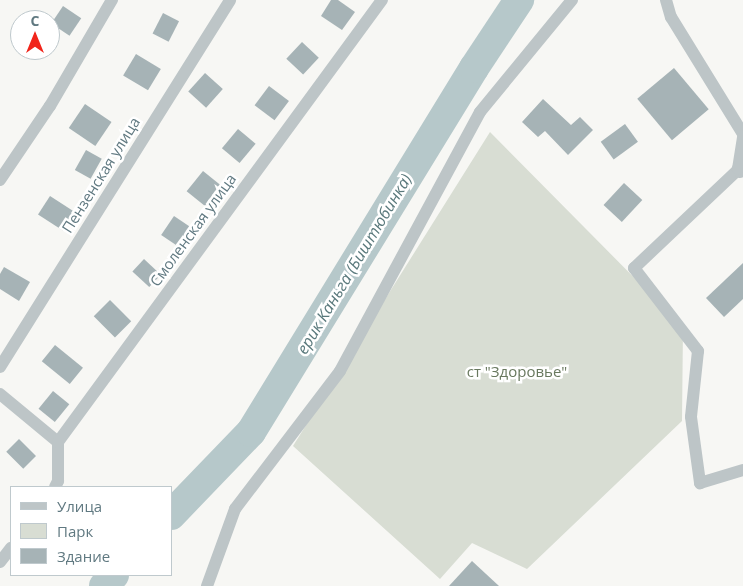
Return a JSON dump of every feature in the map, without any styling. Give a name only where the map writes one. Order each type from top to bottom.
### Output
[{"type":"street","points":[[0,180],[50,106],[112,0]]},
{"type":"street","name":"Пензенская улица","points":[[0,367],[230,0]]},
{"type":"street","name":"Смоленская улица","points":[[58,442],[382,0]]},
{"type":"street","points":[[208,586],[235,509],[340,371],[480,112],[572,0]]},
{"type":"street","points":[[666,0],[671,17],[743,135],[741,170],[634,268],[698,351],[691,417],[700,483],[743,470]]},
{"type":"street","points":[[0,394],[58,442],[58,482],[55,486]]},
{"type":"street","points":[[0,562],[10,549]]},
{"type":"green space","name":"ст \"Здоровье\"","points":[[490,132],[683,327],[682,421],[527,569],[472,543],[440,579],[293,446]]},
{"type":"building","points":[[331,0],[338,0],[355,12],[342,30],[321,16]]},
{"type":"building","points":[[63,6],[81,18],[69,36],[60,29],[60,10]]},
{"type":"building","points":[[163,13],[179,21],[169,42],[153,33]]},
{"type":"building","points":[[302,42],[319,58],[303,75],[286,59]]},
{"type":"building","points":[[136,54],[161,69],[148,90],[123,75]]},
{"type":"building","points":[[674,68],[709,109],[672,140],[637,99]]},
{"type":"building","points":[[205,73],[223,89],[206,108],[188,92]]},
{"type":"building","points":[[269,86],[289,101],[275,120],[255,105]]},
{"type":"building","points":[[543,99],[571,125],[580,117],[593,130],[568,155],[545,131],[538,137],[522,122]]},
{"type":"building","points":[[85,104],[112,122],[95,146],[69,128]]},
{"type":"building","points":[[625,124],[638,142],[614,159],[601,142]]},
{"type":"building","points":[[238,129],[256,144],[240,163],[222,148]]},
{"type":"building","points":[[86,150],[102,159],[91,179],[75,170]]},
{"type":"building","points":[[203,171],[225,189],[208,209],[187,191]]},
{"type":"building","points":[[624,183],[642,200],[622,222],[604,205]]},
{"type":"building","points":[[50,196],[75,212],[63,231],[38,214]]},
{"type":"building","points":[[174,216],[192,228],[179,247],[161,235]]},
{"type":"building","points":[[144,259],[161,275],[149,287],[132,271]]},
{"type":"building","points":[[743,263],[743,299],[724,317],[706,298]]},
{"type":"building","points":[[4,267],[30,282],[19,301],[0,289],[0,274]]},
{"type":"building","points":[[110,300],[131,321],[115,337],[94,316]]},
{"type":"building","points":[[55,345],[83,368],[70,384],[42,361]]},
{"type":"building","points":[[53,391],[69,404],[55,422],[39,409]]},
{"type":"building","points":[[19,439],[36,456],[23,469],[6,452]]},
{"type":"building","points":[[472,561],[499,586],[449,586]]},
{"type":"waterway","name":"ерик Каньга (Биштюбинка)","points":[[172,514],[251,432],[474,68],[519,0]]},
{"type":"waterway","name":"ерик Каньга (Биштюбинка)","points":[[104,586],[113,576]]}]
